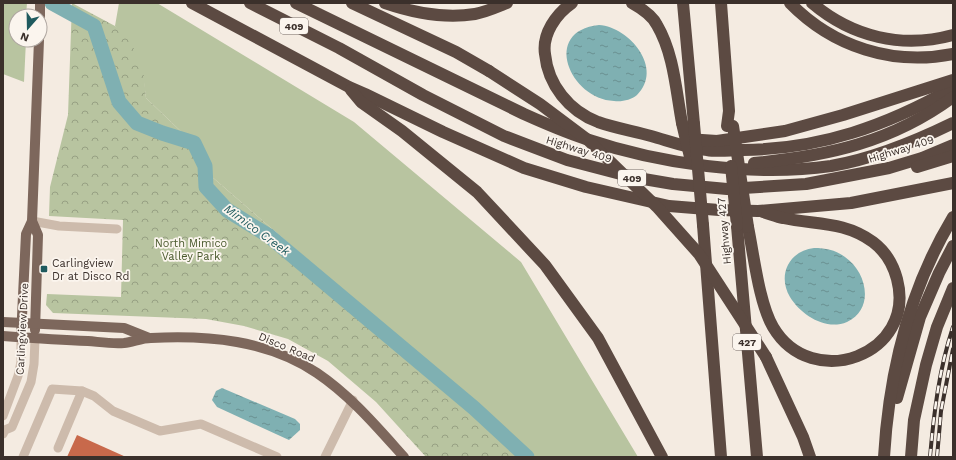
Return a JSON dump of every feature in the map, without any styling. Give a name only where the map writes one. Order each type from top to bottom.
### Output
[{"type":"highway","points":[[192,3],[349,87],[443,132],[524,168],[586,187],[669,206],[758,211],[851,203],[953,183]]},
{"type":"highway","name":"Highway 409","points":[[250,3],[339,48],[422,95],[504,136],[547,153],[590,167],[632,178],[726,189],[806,184],[896,166],[922,158],[953,145]]},
{"type":"highway","name":"Highway 409","points":[[296,3],[524,114],[554,127],[586,139],[674,161],[714,166],[781,171],[831,166],[871,156],[917,140],[953,123]]},
{"type":"highway","points":[[352,3],[456,52],[489,71],[540,104],[588,140],[658,208],[699,254],[766,357],[803,437],[810,457]]},
{"type":"highway","points":[[385,3],[423,14],[462,15],[476,14],[507,3]]},
{"type":"highway","points":[[572,3],[563,10],[555,20],[546,40],[544,49],[548,74],[557,90],[574,108],[597,121],[676,144],[707,150],[783,148],[835,138],[858,132],[930,100],[953,88]]},
{"type":"highway","points":[[632,3],[646,12],[657,24],[664,39],[688,123]]},
{"type":"highway","name":"Highway 427","points":[[683,3],[688,123],[703,225],[721,457]]},
{"type":"highway","points":[[721,3],[730,126],[743,227],[767,312],[773,326],[784,342],[794,350],[819,360],[834,362],[852,359],[874,348],[880,343],[895,319],[900,301],[900,292],[895,269],[880,248],[858,232],[841,227],[784,218],[758,211]]},
{"type":"highway","points":[[790,3],[811,22],[831,35],[864,49],[890,55],[917,58],[953,54]]},
{"type":"highway","points":[[812,3],[838,22],[859,32],[872,36],[898,41],[915,41],[936,39],[953,35]]},
{"type":"highway","points":[[654,137],[717,141],[766,135],[805,126],[953,80]]},
{"type":"highway","points":[[349,87],[362,102],[402,131],[477,192],[545,266],[598,338],[662,457]]},
{"type":"highway","points":[[714,166],[793,159],[847,148],[894,131],[942,105],[953,97]]},
{"type":"highway","points":[[857,175],[893,173],[953,156]]},
{"type":"highway","points":[[884,457],[886,420],[895,365],[909,312],[927,266],[950,222]]},
{"type":"highway","name":"Highway 427","points":[[743,227],[757,457]]},
{"type":"highway","points":[[891,457],[894,420],[899,391],[920,316],[929,294],[953,246]]},
{"type":"highway","points":[[911,457],[914,420],[926,365],[937,327],[953,288]]},
{"type":"main road","name":"Carlingview Drive","points":[[21,338],[26,234],[32,221],[39,48]]},
{"type":"main road","name":"Carlingview Drive","points":[[32,221],[38,235],[35,339]]},
{"type":"main road","name":"Disco Road","points":[[3,322],[124,328],[149,338]]},
{"type":"main road","name":"Disco Road","points":[[3,336],[124,343],[149,338],[206,338],[250,344],[295,361],[316,372],[338,388],[353,400],[404,457]]},
{"type":"street","points":[[32,221],[59,226],[117,229]]},
{"type":"street","name":"Carlingview Drive","points":[[3,416],[18,376],[21,362],[21,338]]},
{"type":"street","name":"Carlingview Drive","points":[[4,431],[12,427],[30,382],[34,364],[35,339]]},
{"type":"street","points":[[23,457],[52,390],[82,391],[94,396],[113,411],[160,430],[201,424],[277,457]]},
{"type":"street","points":[[58,448],[82,391]]},
{"type":"street","points":[[325,457],[353,400]]},
{"type":"green space","points":[[3,3],[27,3],[27,8],[8,8],[8,48],[26,48],[24,82],[3,74]]},
{"type":"green space","name":"North Mimico Valley Park","points":[[72,3],[115,26],[130,41],[143,67],[146,98],[191,141],[211,176],[361,307],[350,307],[366,323],[522,457],[426,457],[376,402],[328,361],[288,339],[244,326],[206,319],[53,313],[46,305],[47,294],[121,297],[123,220],[49,216],[50,187],[68,115]]},
{"type":"green space","points":[[119,3],[157,3],[354,122],[521,262],[638,457],[526,457],[344,291],[211,176],[191,141],[146,98],[142,67],[115,26]]},
{"type":"water","points":[[599,25],[622,33],[632,41],[640,51],[645,62],[647,73],[644,85],[637,95],[632,98],[614,101],[598,97],[585,89],[575,78],[568,64],[567,51],[571,39],[581,30]]},
{"type":"water","points":[[814,248],[831,250],[842,255],[853,264],[859,272],[865,290],[864,300],[862,308],[856,316],[847,322],[831,324],[815,320],[795,304],[786,289],[785,273],[792,259],[805,250]]},
{"type":"water","points":[[222,388],[295,419],[300,424],[300,430],[289,440],[217,407],[212,400],[216,391]]},
{"type":"building","points":[[77,435],[126,457],[67,457]]},
{"type":"waterway","name":"Mimico Creek","points":[[52,3],[94,26],[119,102],[137,123],[194,143],[205,166],[206,187],[227,210],[269,236],[474,408],[527,457]]},
{"type":"railway","points":[[930,457],[938,391],[944,359],[953,327]]},
{"type":"railway","points":[[937,457],[941,411],[953,349]]},
{"type":"place","name":"Carlingview Dr at Disco Rd","points":[[44,269]]}]
